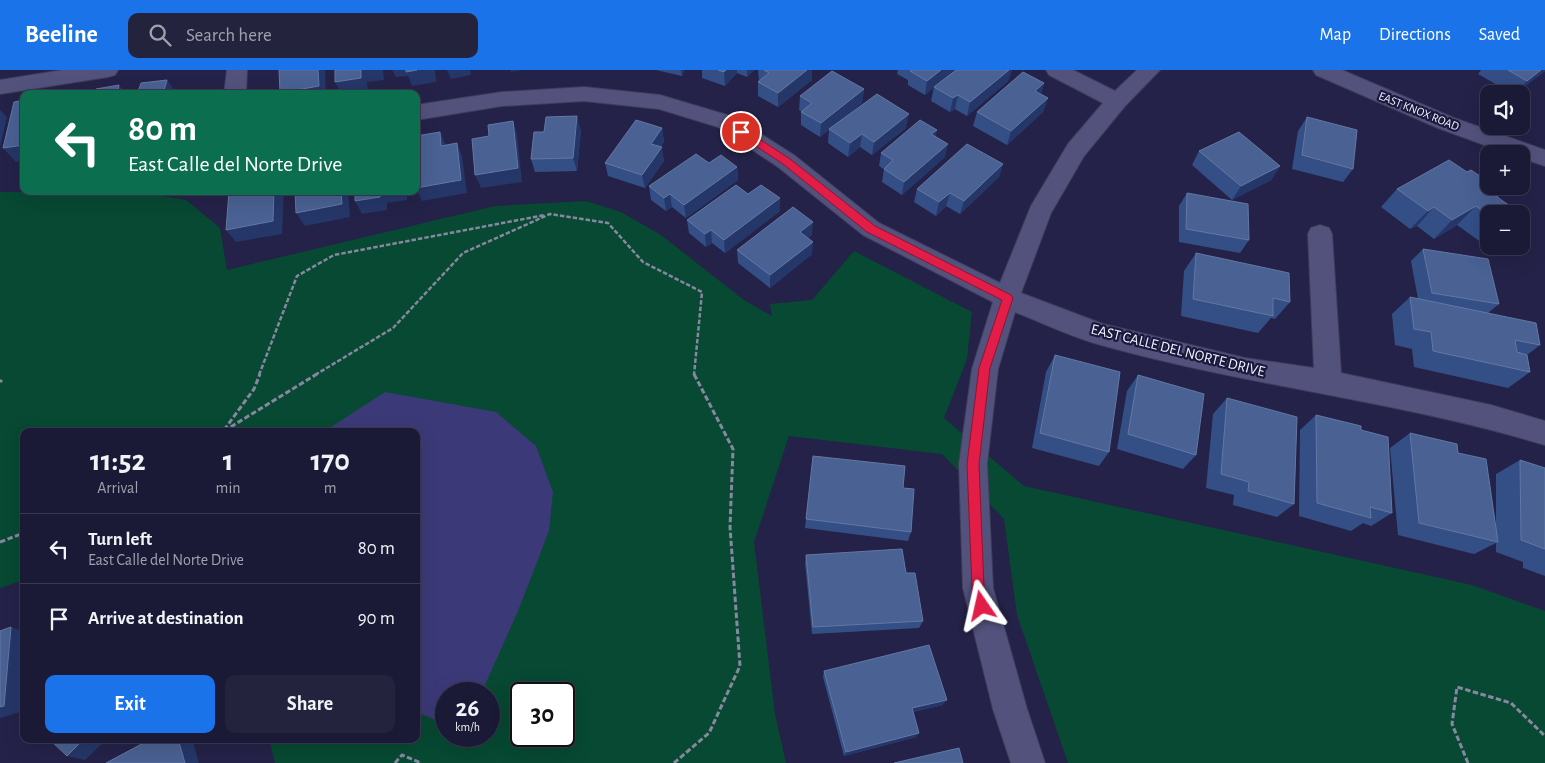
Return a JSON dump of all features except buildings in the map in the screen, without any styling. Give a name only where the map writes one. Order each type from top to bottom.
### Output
[{"type":"street","points":[[0,87],[108,70]]},
{"type":"street","points":[[236,90],[238,70]]},
{"type":"street","points":[[1056,70],[1117,101]]},
{"type":"street","points":[[1028,763],[1010,709],[978,588],[973,464],[985,368],[1007,298],[1039,212],[1076,150],[1117,101],[1150,70]]},
{"type":"street","name":"EAST KNOX ROAD","points":[[1323,70],[1446,123],[1545,158]]},
{"type":"street","name":"EAST CALLE DEL NORTE DRIVE","points":[[420,111],[502,98],[584,94],[660,102],[726,122],[786,161],[871,229],[1007,298],[1100,334],[1245,369],[1328,382],[1491,417],[1545,433]]},
{"type":"street","points":[[1320,234],[1328,382]]},
{"type":"path","points":[[229,428],[393,328],[463,253],[550,214]]},
{"type":"path","points":[[226,428],[254,389],[297,276],[334,255],[550,214],[608,223],[643,262],[702,292],[694,375],[733,449],[730,527],[740,666],[709,732],[674,763]]},
{"type":"path","points":[[0,542],[20,534]]},
{"type":"path","points":[[1468,763],[1452,724],[1457,687],[1511,703],[1545,736]]},
{"type":"path","points":[[395,763],[402,755],[421,763]]},
{"type":"green space","points":[[0,192],[20,192],[20,195],[156,195],[186,200],[220,228],[227,270],[495,206],[586,201],[621,212],[661,235],[744,300],[772,316],[770,304],[812,300],[854,251],[972,312],[967,359],[944,418],[1024,486],[1472,585],[1545,611],[1545,763],[1068,763],[1017,615],[1004,519],[942,454],[789,436],[754,542],[775,714],[786,763],[275,763],[270,743],[420,743],[420,428],[20,428],[20,581],[0,588]]},
{"type":"shaded area","points":[[385,392],[496,412],[536,446],[553,492],[549,531],[518,611],[486,682],[435,682],[435,720],[420,714],[420,428],[330,428]]},
{"type":"route","points":[[741,132],[786,161],[871,229],[1007,298],[985,368],[973,464],[978,588],[982,606]]}]
